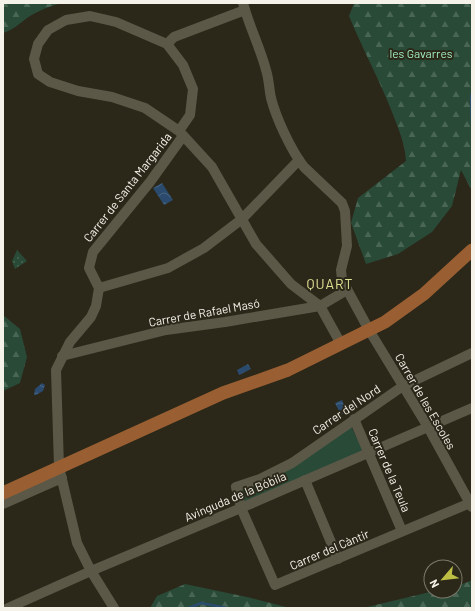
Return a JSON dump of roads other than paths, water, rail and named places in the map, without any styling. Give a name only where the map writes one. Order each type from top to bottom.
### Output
[{"type":"main road","points":[[3,493],[60,473],[223,393],[288,370],[385,322],[424,294],[472,250]]},
{"type":"street","points":[[244,6],[174,37],[167,44],[116,22],[90,16],[66,20],[48,30],[38,44],[34,58],[38,74],[50,82],[78,91],[112,97],[145,108],[181,134],[212,167],[256,244],[291,284],[320,306],[341,344]]},
{"type":"street","name":"Carrer de les Escoles","points":[[244,6],[267,72],[271,98],[279,121],[304,167],[342,202],[345,211],[347,246],[341,270],[342,280],[369,330],[428,427],[471,505]]},
{"type":"street","name":"Carrer de Santa Margarida","points":[[98,288],[89,268],[93,252],[150,182],[181,134],[190,115],[192,89],[183,65],[167,44]]},
{"type":"street","points":[[114,608],[91,571],[77,543],[60,473],[56,370],[70,342],[91,317],[96,306],[98,288],[168,268],[204,248],[242,219],[299,160]]},
{"type":"street","name":"Carrer de Rafael Masó","points":[[62,356],[166,330],[320,306],[347,290]]},
{"type":"street","name":"Carrer del Nord","points":[[241,508],[236,487],[260,479],[292,463],[403,386],[472,353]]},
{"type":"street","name":"Avinguda de la Bóbila","points":[[8,608],[22,605],[91,571],[472,408]]},
{"type":"street","name":"Carrer de la Teula","points":[[354,420],[402,532]]},
{"type":"street","points":[[3,504],[60,473]]},
{"type":"street","points":[[305,480],[338,559]]},
{"type":"street","name":"Carrer del Càntir","points":[[241,508],[275,585],[471,505]]},
{"type":"water","points":[[162,183],[173,200],[164,205],[153,188]]},
{"type":"water","points":[[248,364],[251,369],[239,375],[237,370]]},
{"type":"water","points":[[42,383],[45,385],[43,391],[34,395],[35,389]]},
{"type":"water","points":[[342,400],[347,411],[341,415],[335,403]]},
{"type":"waterway","points":[[472,93],[472,124]]},
{"type":"waterway","points":[[189,608],[201,603],[227,608]]},
{"type":"district","name":"QUART","points":[[330,283]]},
{"type":"park label","name":"les Gavarres","points":[[421,53]]}]
